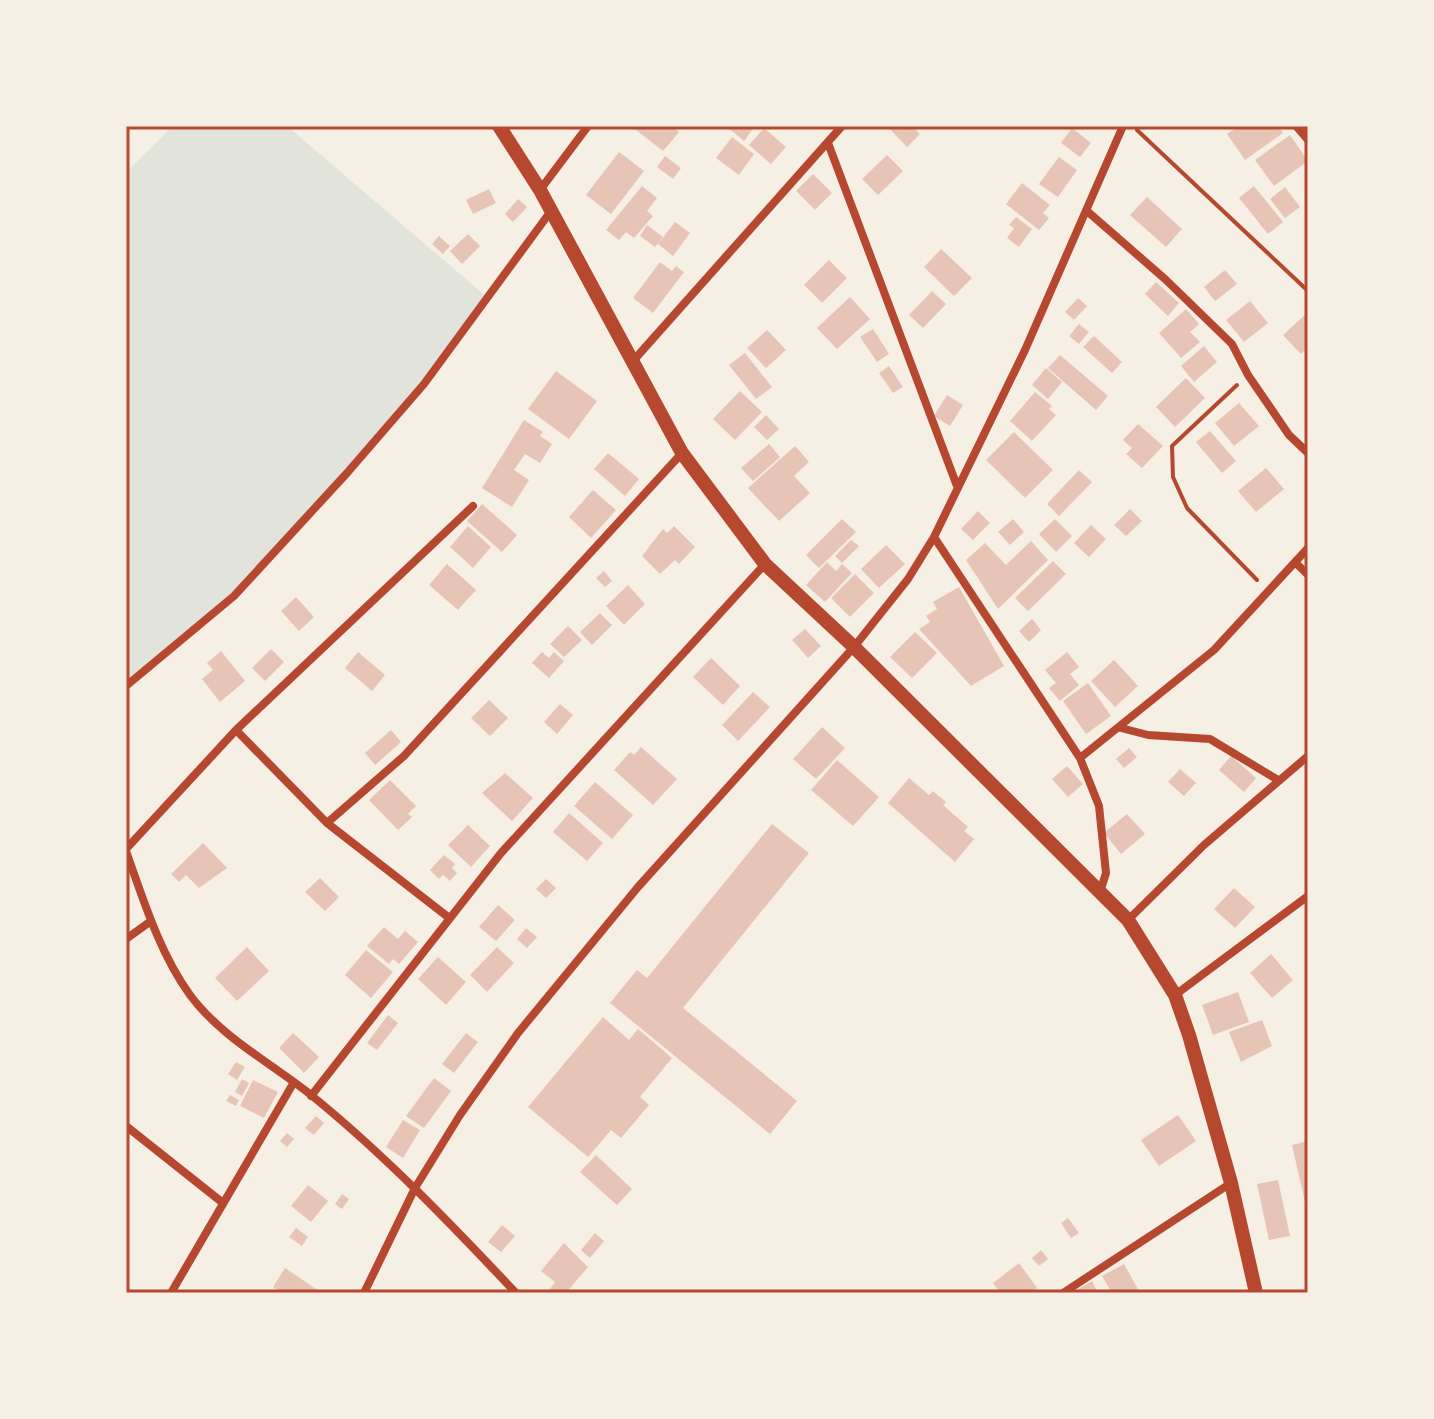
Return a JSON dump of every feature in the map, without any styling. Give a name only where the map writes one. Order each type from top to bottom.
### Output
[{"type":"street","points":[[499,126],[540,190],[682,453],[765,564],[854,647],[1128,920],[1175,995],[1231,1183],[1256,1293]]},
{"type":"street","points":[[540,190],[588,126]]},
{"type":"street","points":[[631,363],[842,126]]},
{"type":"street","points":[[364,1293],[415,1188],[460,1115],[528,1021],[638,887],[854,647],[908,579],[934,537],[1025,350],[1123,126]]},
{"type":"street","points":[[1296,126],[1308,140]]},
{"type":"street","points":[[828,143],[957,486]]},
{"type":"street","points":[[126,686],[234,596],[347,473],[424,384],[551,211]]},
{"type":"street","points":[[1087,211],[1232,344],[1248,375],[1289,435],[1308,453]]},
{"type":"street","points":[[327,823],[404,756],[682,453]]},
{"type":"street","points":[[473,506],[236,730],[126,850],[151,921],[189,994],[218,1026],[294,1082],[415,1188],[516,1293]]},
{"type":"street","points":[[934,537],[1080,758],[1099,806],[1106,873],[1100,893]]},
{"type":"street","points":[[1080,758],[1214,650],[1308,548]]},
{"type":"street","points":[[1295,562],[1308,575]]},
{"type":"street","points":[[311,1096],[501,853],[765,564]]},
{"type":"street","points":[[1121,728],[1148,735],[1210,739],[1244,756],[1278,780]]},
{"type":"street","points":[[236,730],[327,823],[448,917]]},
{"type":"street","points":[[1128,920],[1204,845],[1308,756]]},
{"type":"street","points":[[1175,995],[1308,896]]},
{"type":"street","points":[[126,939],[151,921]]},
{"type":"street","points":[[171,1293],[294,1082]]},
{"type":"street","points":[[126,1126],[223,1203]]},
{"type":"street","points":[[1063,1293],[1231,1183]]},
{"type":"path","points":[[1132,126],[1308,291]]},
{"type":"path","points":[[1248,375],[1172,446],[1173,477],[1187,508],[1268,591]]},
{"type":"shaded area","points":[[173,126],[287,126],[489,299],[424,384],[234,596],[126,686],[126,172]]},
{"type":"building","points":[[631,126],[672,126],[679,132],[663,151]]},
{"type":"building","points":[[726,126],[755,126],[744,141]]},
{"type":"building","points":[[887,126],[919,126],[915,129],[920,134],[907,147]]},
{"type":"building","points":[[1239,126],[1279,126],[1283,133],[1245,160],[1227,134]]},
{"type":"building","points":[[764,128],[786,147],[771,164],[749,145]]},
{"type":"building","points":[[1072,128],[1091,143],[1080,157],[1061,143]]},
{"type":"building","points":[[1290,135],[1308,161],[1274,186],[1255,160]]},
{"type":"building","points":[[732,137],[754,154],[739,175],[716,158]]},
{"type":"building","points":[[619,152],[644,171],[611,214],[586,195]]},
{"type":"building","points":[[887,155],[903,171],[878,195],[862,179]]},
{"type":"building","points":[[665,156],[681,168],[673,179],[657,167]]},
{"type":"building","points":[[1059,157],[1077,170],[1058,197],[1039,184]]},
{"type":"building","points":[[813,174],[832,193],[815,210],[796,191]]},
{"type":"building","points":[[1022,183],[1050,205],[1043,213],[1049,218],[1039,230],[1006,204]]},
{"type":"building","points":[[642,186],[657,198],[647,211],[653,216],[634,238],[626,232],[619,240],[606,230]]},
{"type":"building","points":[[1254,186],[1283,222],[1268,234],[1239,198]]},
{"type":"building","points":[[1285,187],[1300,207],[1285,218],[1270,199]]},
{"type":"building","points":[[489,189],[496,203],[473,214],[466,200]]},
{"type":"building","points":[[1147,197],[1182,229],[1166,247],[1130,215]]},
{"type":"building","points":[[518,199],[527,207],[513,222],[505,214]]},
{"type":"building","points":[[1016,217],[1032,229],[1019,247],[1007,238],[1014,228],[1009,225]]},
{"type":"building","points":[[675,222],[690,233],[673,256],[658,244]]},
{"type":"building","points":[[647,225],[663,237],[655,247],[640,236]]},
{"type":"building","points":[[468,234],[480,246],[462,264],[450,251]]},
{"type":"building","points":[[439,236],[450,246],[443,254],[432,244]]},
{"type":"building","points":[[941,249],[972,278],[954,296],[924,267]]},
{"type":"building","points":[[829,260],[847,278],[822,303],[804,285]]},
{"type":"building","points":[[660,262],[672,271],[676,266],[684,272],[653,313],[633,298]]},
{"type":"building","points":[[1225,270],[1237,284],[1215,301],[1204,287]]},
{"type":"building","points":[[1156,282],[1179,303],[1168,316],[1145,294]]},
{"type":"building","points":[[932,291],[946,304],[923,328],[909,315]]},
{"type":"building","points":[[850,297],[870,319],[837,349],[817,328]]},
{"type":"building","points":[[1078,298],[1087,306],[1074,320],[1065,312]]},
{"type":"building","points":[[1250,301],[1268,323],[1244,342],[1226,320]]},
{"type":"building","points":[[1186,309],[1199,324],[1190,332],[1200,342],[1181,358],[1159,333]]},
{"type":"building","points":[[1306,314],[1308,347],[1301,354],[1283,335]]},
{"type":"building","points":[[1079,324],[1089,332],[1079,344],[1069,336]]},
{"type":"building","points":[[873,329],[889,354],[877,362],[860,337]]},
{"type":"building","points":[[767,330],[786,350],[766,368],[747,348]]},
{"type":"building","points":[[1094,336],[1122,362],[1112,373],[1083,347]]},
{"type":"building","points":[[1204,346],[1217,362],[1194,382],[1181,366]]},
{"type":"building","points":[[745,353],[772,387],[756,399],[729,365]]},
{"type":"building","points":[[1060,355],[1108,396],[1096,410],[1048,368]]},
{"type":"building","points":[[889,366],[903,387],[893,393],[879,373]]},
{"type":"building","points":[[1046,368],[1062,382],[1048,399],[1032,385]]},
{"type":"building","points":[[556,371],[597,401],[569,439],[528,409]]},
{"type":"building","points":[[1186,378],[1205,398],[1175,427],[1156,407]]},
{"type":"building","points":[[740,391],[762,412],[735,440],[713,419]]},
{"type":"building","points":[[1035,392],[1052,406],[1049,409],[1056,415],[1032,441],[1010,421]]},
{"type":"building","points":[[947,395],[963,405],[950,426],[934,416]]},
{"type":"building","points":[[1239,403],[1259,426],[1234,446],[1215,423]]},
{"type":"building","points":[[766,415],[779,429],[767,440],[754,427]]},
{"type":"building","points":[[524,420],[543,432],[540,436],[552,444],[540,463],[525,454],[514,470],[529,480],[512,507],[482,488]]},
{"type":"building","points":[[1138,424],[1163,446],[1142,468],[1126,454],[1132,448],[1123,440]]},
{"type":"building","points":[[1210,431],[1236,461],[1222,473],[1196,442]]},
{"type":"building","points":[[1014,432],[1053,470],[1025,498],[986,460]]},
{"type":"building","points":[[769,444],[780,457],[753,481],[741,468]]},
{"type":"building","points":[[795,446],[809,462],[794,476],[810,493],[779,521],[748,488]]},
{"type":"building","points":[[608,453],[639,479],[625,496],[594,469]]},
{"type":"building","points":[[1266,468],[1284,489],[1256,512],[1238,491]]},
{"type":"building","points":[[1079,470],[1092,482],[1059,516],[1047,504]]},
{"type":"building","points":[[593,490],[616,510],[591,538],[569,517]]},
{"type":"building","points":[[482,504],[517,535],[502,552],[467,521]]},
{"type":"building","points":[[1130,509],[1142,521],[1126,536],[1114,525]]},
{"type":"building","points":[[978,511],[990,523],[973,540],[961,529]]},
{"type":"building","points":[[842,519],[856,532],[819,568],[806,555]]},
{"type":"building","points":[[1013,519],[1024,532],[1010,545],[998,532]]},
{"type":"building","points":[[1055,519],[1072,536],[1056,552],[1039,534]]},
{"type":"building","points":[[1091,525],[1106,539],[1089,557],[1074,543]]},
{"type":"building","points":[[468,526],[491,547],[473,568],[450,547]]},
{"type":"building","points":[[674,526],[695,547],[679,564],[675,560],[660,574],[642,556],[663,529],[667,533]]},
{"type":"building","points":[[851,540],[859,546],[842,563],[835,556]]},
{"type":"building","points":[[1031,541],[1048,560],[998,609],[966,560],[985,543],[1006,565]]},
{"type":"building","points":[[886,545],[905,564],[879,588],[861,569]]},
{"type":"building","points":[[1053,561],[1066,574],[1028,611],[1015,598]]},
{"type":"building","points":[[827,562],[836,571],[842,564],[852,573],[825,602],[806,585]]},
{"type":"building","points":[[447,564],[476,590],[458,610],[429,585]]},
{"type":"building","points":[[604,571],[612,581],[605,587],[596,578]]},
{"type":"building","points":[[855,574],[874,593],[850,617],[831,598]]},
{"type":"building","points":[[628,585],[645,604],[624,625],[606,606]]},
{"type":"building","points":[[959,587],[1004,666],[971,686],[919,629],[930,622],[926,616],[937,609],[933,602]]},
{"type":"building","points":[[296,597],[314,617],[299,631],[281,611]]},
{"type":"building","points":[[600,613],[612,625],[592,645],[580,632]]},
{"type":"building","points":[[1032,619],[1041,630],[1029,642],[1019,631]]},
{"type":"building","points":[[568,626],[582,640],[564,657],[550,644]]},
{"type":"building","points":[[805,629],[821,646],[808,658],[792,640]]},
{"type":"building","points":[[915,632],[937,653],[912,678],[890,657]]},
{"type":"building","points":[[271,649],[284,662],[265,681],[252,668]]},
{"type":"building","points":[[221,651],[245,681],[220,702],[202,679],[213,670],[207,663]]},
{"type":"building","points":[[358,652],[385,675],[372,691],[345,668]]},
{"type":"building","points":[[542,652],[549,658],[554,652],[564,661],[549,678],[532,663]]},
{"type":"building","points":[[1067,652],[1079,667],[1070,674],[1079,685],[1060,701],[1049,688],[1056,683],[1045,670]]},
{"type":"building","points":[[711,658],[740,686],[723,705],[693,677]]},
{"type":"building","points":[[1114,660],[1138,686],[1115,707],[1091,681]]},
{"type":"building","points":[[1088,683],[1111,716],[1086,734],[1063,701]]},
{"type":"building","points":[[753,692],[770,707],[738,741],[722,725]]},
{"type":"building","points":[[489,700],[508,718],[490,736],[471,718]]},
{"type":"building","points":[[560,704],[573,715],[557,734],[544,722]]},
{"type":"building","points":[[822,727],[845,748],[816,779],[793,759]]},
{"type":"building","points":[[391,730],[401,742],[375,765],[365,753]]},
{"type":"building","points":[[641,747],[677,779],[653,805],[614,770],[630,752],[634,755]]},
{"type":"building","points":[[1129,748],[1137,757],[1124,768],[1116,759]]},
{"type":"building","points":[[1231,756],[1256,778],[1244,792],[1219,770]]},
{"type":"building","points":[[837,760],[879,797],[853,826],[811,790]]},
{"type":"building","points":[[1067,766],[1083,784],[1068,797],[1052,779]]},
{"type":"building","points":[[1180,769],[1196,783],[1184,796],[1168,782]]},
{"type":"building","points":[[505,773],[533,798],[512,821],[482,793]]},
{"type":"building","points":[[909,778],[929,795],[933,791],[946,802],[943,805],[968,827],[964,831],[974,839],[955,862],[888,803]]},
{"type":"building","points":[[390,780],[416,806],[408,814],[412,817],[398,830],[369,800]]},
{"type":"building","points":[[595,782],[633,815],[612,839],[574,806]]},
{"type":"building","points":[[569,813],[603,843],[587,861],[553,832]]},
{"type":"building","points":[[1127,814],[1145,834],[1121,854],[1104,833]]},
{"type":"building","points":[[772,824],[809,853],[683,1008],[797,1101],[770,1134],[610,1003],[637,970],[647,978]]},
{"type":"building","points":[[468,825],[490,846],[471,867],[448,845]]},
{"type":"building","points":[[203,843],[227,868],[199,888],[186,875],[179,882],[171,874]]},
{"type":"building","points":[[444,855],[455,864],[452,868],[457,873],[450,881],[443,875],[439,879],[430,870]]},
{"type":"building","points":[[320,878],[339,897],[325,911],[305,892]]},
{"type":"building","points":[[546,879],[556,888],[546,898],[536,889]]},
{"type":"building","points":[[1234,888],[1255,907],[1235,928],[1214,909]]},
{"type":"building","points":[[498,905],[515,920],[496,941],[479,927]]},
{"type":"building","points":[[384,927],[398,939],[405,931],[418,942],[399,964],[393,959],[389,964],[367,946]]},
{"type":"building","points":[[526,928],[537,937],[527,948],[517,939]]},
{"type":"building","points":[[247,947],[269,971],[237,1001],[215,978]]},
{"type":"building","points":[[497,947],[514,963],[487,992],[470,975]]},
{"type":"building","points":[[366,950],[393,972],[371,998],[345,975]]},
{"type":"building","points":[[1271,954],[1293,980],[1272,998],[1250,973]]},
{"type":"building","points":[[438,957],[466,982],[446,1005],[418,979]]},
{"type":"building","points":[[1238,992],[1249,1022],[1213,1035],[1202,1005]]},
{"type":"building","points":[[388,1015],[398,1023],[377,1050],[367,1043]]},
{"type":"building","points":[[603,1017],[629,1040],[638,1029],[672,1058],[640,1097],[649,1105],[621,1138],[611,1130],[588,1157],[528,1107]]},
{"type":"building","points":[[1262,1020],[1272,1046],[1241,1062],[1229,1032]]},
{"type":"building","points":[[293,1033],[319,1057],[304,1073],[279,1048]]},
{"type":"building","points":[[466,1033],[478,1042],[454,1073],[442,1064]]},
{"type":"building","points":[[236,1062],[245,1067],[237,1080],[228,1074]]},
{"type":"building","points":[[434,1078],[451,1091],[424,1128],[406,1116]]},
{"type":"building","points":[[242,1079],[249,1083],[242,1096],[235,1092]]},
{"type":"building","points":[[253,1080],[278,1092],[264,1118],[240,1106]]},
{"type":"building","points":[[230,1095],[239,1100],[236,1106],[226,1101]]},
{"type":"building","points":[[1178,1115],[1196,1141],[1159,1166],[1141,1140]]},
{"type":"building","points":[[316,1116],[324,1123],[314,1135],[305,1128]]},
{"type":"building","points":[[403,1120],[420,1130],[403,1158],[386,1147]]},
{"type":"building","points":[[287,1133],[294,1139],[287,1147],[280,1141]]},
{"type":"building","points":[[1308,1141],[1308,1211],[1307,1211],[1292,1145]]},
{"type":"building","points":[[596,1155],[632,1189],[617,1205],[580,1172]]},
{"type":"building","points":[[1278,1180],[1290,1236],[1269,1240],[1257,1184]]},
{"type":"building","points":[[308,1185],[328,1201],[311,1222],[291,1206]]},
{"type":"building","points":[[342,1194],[349,1199],[342,1209],[335,1204]]},
{"type":"building","points":[[1068,1218],[1079,1233],[1071,1238],[1061,1223]]},
{"type":"building","points":[[502,1225],[515,1236],[501,1252],[488,1242]]},
{"type":"building","points":[[296,1228],[308,1237],[302,1246],[289,1237]]},
{"type":"building","points":[[595,1233],[604,1241],[590,1258],[581,1250]]},
{"type":"building","points":[[564,1243],[588,1267],[566,1293],[547,1293],[555,1282],[541,1271]]},
{"type":"building","points":[[1041,1250],[1048,1259],[1039,1266],[1032,1258]]},
{"type":"building","points":[[1019,1263],[1037,1288],[1030,1293],[1000,1293],[993,1283]]},
{"type":"building","points":[[1124,1264],[1139,1291],[1112,1293],[1102,1276]]},
{"type":"building","points":[[285,1268],[322,1293],[282,1293],[273,1287]]},
{"type":"building","points":[[1092,1281],[1098,1293],[1071,1293]]}]
